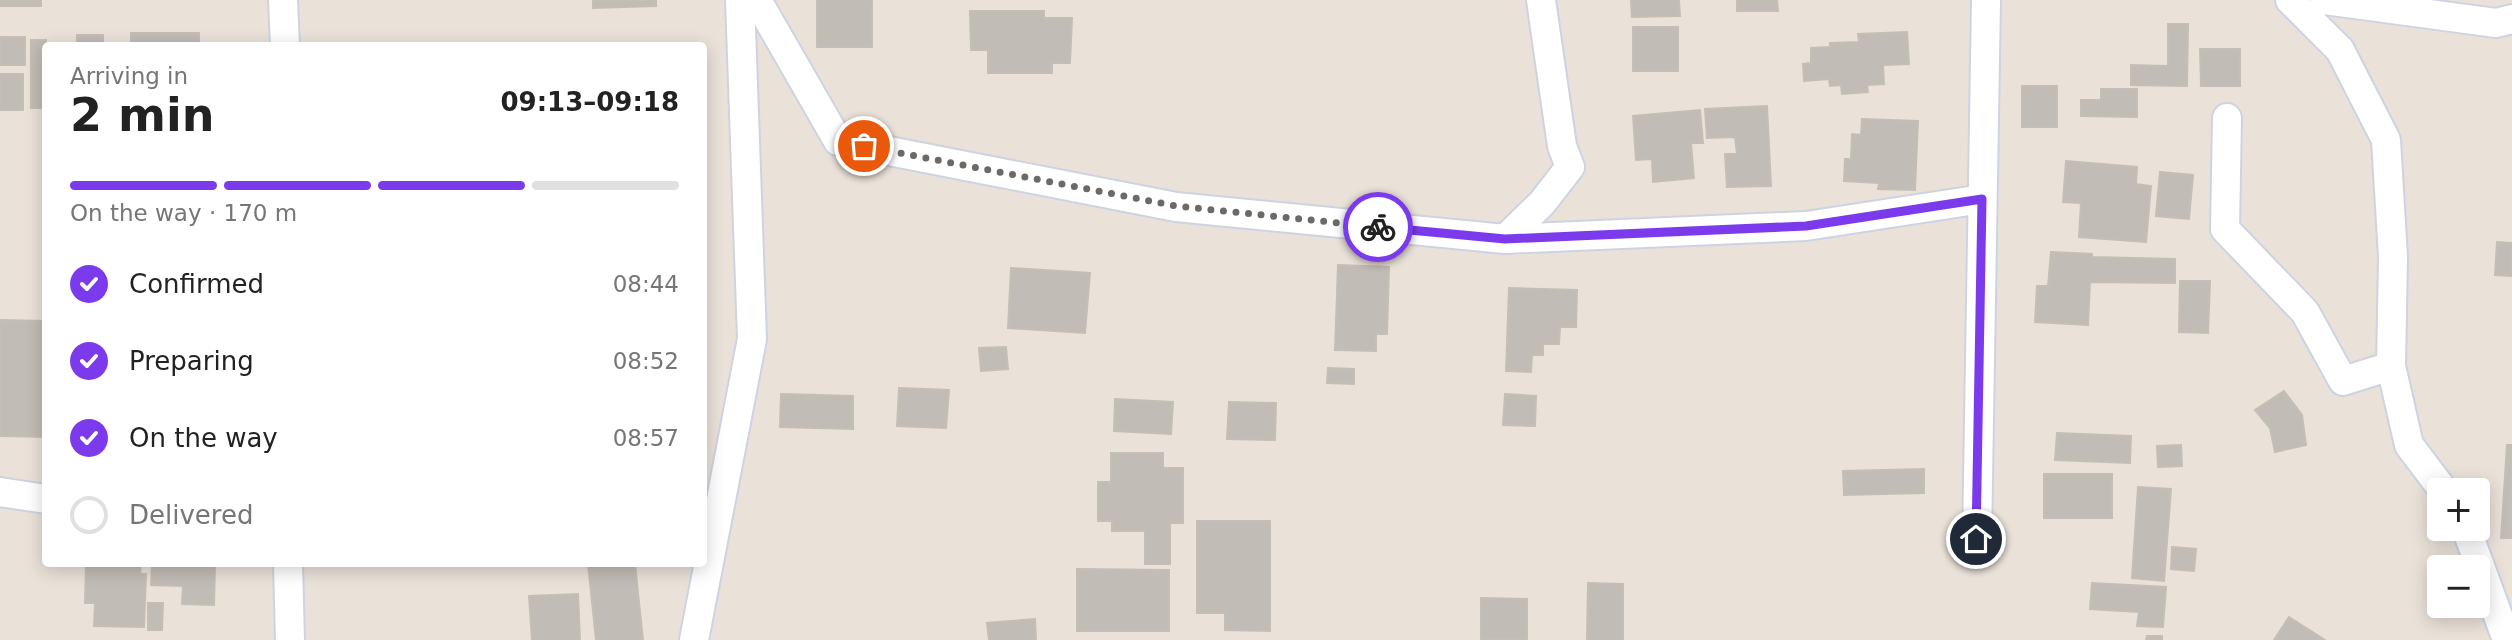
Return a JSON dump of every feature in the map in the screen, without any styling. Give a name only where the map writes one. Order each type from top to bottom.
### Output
[{"type":"street","points":[[283,0],[285,42]]},
{"type":"street","points":[[694,640],[752,339],[740,0]]},
{"type":"street","points":[[757,0],[838,141],[1176,206],[1505,239],[1806,226],[1982,199]]},
{"type":"street","points":[[1505,239],[1542,204],[1570,167],[1562,146],[1541,0]]},
{"type":"street","points":[[1976,539],[1986,0]]},
{"type":"street","points":[[2290,0],[2340,50],[2386,140],[2393,257],[2391,366],[2409,445],[2434,478]]},
{"type":"street","points":[[2325,0],[2496,23],[2512,19]]},
{"type":"street","points":[[2227,118],[2225,229],[2305,312],[2343,381],[2391,366]]},
{"type":"street","points":[[0,492],[42,498]]},
{"type":"street","points":[[2471,541],[2506,635]]},
{"type":"street","points":[[288,567],[290,640]]},
{"type":"building","points":[[0,0],[41,0],[41,6],[0,6]]},
{"type":"building","points":[[593,0],[656,0],[656,6],[593,8]]},
{"type":"building","points":[[817,0],[872,0],[872,47],[817,47]]},
{"type":"building","points":[[1631,0],[1679,0],[1680,16],[1632,17]]},
{"type":"building","points":[[1737,0],[1777,0],[1778,11],[1737,11]]},
{"type":"building","points":[[970,11],[1044,11],[1044,18],[1072,18],[1070,63],[1052,63],[1052,73],[988,73],[988,50],[971,50]]},
{"type":"building","points":[[2168,24],[2188,24],[2187,86],[2131,85],[2131,65],[2168,66]]},
{"type":"building","points":[[1633,27],[1678,27],[1678,71],[1633,71]]},
{"type":"building","points":[[1907,32],[1909,64],[1883,65],[1884,84],[1867,85],[1868,92],[1842,94],[1841,85],[1830,86],[1829,79],[1804,81],[1803,64],[1811,63],[1811,48],[1830,47],[1830,43],[1859,42],[1858,34]]},
{"type":"building","points":[[131,33],[199,33],[199,42],[131,42]]},
{"type":"building","points":[[77,35],[103,35],[103,42],[77,42]]},
{"type":"building","points":[[0,37],[25,37],[25,65],[0,65]]},
{"type":"building","points":[[31,40],[46,40],[42,42],[42,108],[31,108]]},
{"type":"building","points":[[2200,49],[2240,49],[2240,86],[2201,86]]},
{"type":"building","points":[[0,74],[23,74],[23,110],[0,110]]},
{"type":"building","points":[[2022,86],[2057,86],[2057,127],[2022,127]]},
{"type":"building","points":[[2101,89],[2137,89],[2137,117],[2081,116],[2081,100],[2101,100]]},
{"type":"building","points":[[1767,106],[1771,186],[1727,187],[1725,154],[1737,154],[1735,137],[1707,138],[1705,109]]},
{"type":"building","points":[[1700,110],[1703,143],[1691,143],[1694,178],[1653,182],[1652,159],[1636,160],[1633,116]]},
{"type":"building","points":[[1862,119],[1918,121],[1915,190],[1878,189],[1879,183],[1844,181],[1845,159],[1851,159],[1852,134],[1861,135]]},
{"type":"building","points":[[2066,161],[2137,167],[2136,184],[2151,186],[2146,242],[2079,237],[2081,203],[2063,202]]},
{"type":"building","points":[[2160,172],[2193,175],[2189,219],[2156,216]]},
{"type":"building","points":[[2497,242],[2512,243],[2512,276],[2495,275]]},
{"type":"building","points":[[2051,252],[2092,254],[2092,257],[2175,259],[2175,283],[2090,282],[2088,325],[2035,322],[2037,286],[2048,286]]},
{"type":"building","points":[[1338,265],[1389,267],[1387,334],[1376,334],[1376,351],[1335,350]]},
{"type":"building","points":[[1011,268],[1090,273],[1085,333],[1008,328]]},
{"type":"building","points":[[2180,281],[2210,281],[2208,333],[2179,332]]},
{"type":"building","points":[[1509,288],[1577,290],[1576,327],[1560,327],[1559,344],[1543,344],[1543,355],[1532,355],[1531,372],[1506,371]]},
{"type":"building","points":[[0,320],[42,321],[42,437],[0,436]]},
{"type":"building","points":[[1006,347],[1008,369],[981,371],[979,348]]},
{"type":"building","points":[[1328,368],[1354,369],[1354,384],[1327,383]]},
{"type":"building","points":[[899,388],[949,390],[946,428],[897,426]]},
{"type":"building","points":[[2284,391],[2302,415],[2306,445],[2275,452],[2270,428],[2255,410]]},
{"type":"building","points":[[781,394],[853,396],[853,429],[780,427]]},
{"type":"building","points":[[1505,394],[1536,396],[1535,426],[1503,425]]},
{"type":"building","points":[[1115,399],[1173,402],[1171,434],[1114,431]]},
{"type":"building","points":[[1229,402],[1276,403],[1275,440],[1227,439]]},
{"type":"building","points":[[2057,433],[2131,436],[2130,463],[2055,460]]},
{"type":"building","points":[[2181,445],[2182,466],[2158,467],[2157,446]]},
{"type":"building","points":[[2507,445],[2512,445],[2512,538],[2501,538]]},
{"type":"building","points":[[1111,453],[1163,453],[1163,468],[1183,468],[1183,523],[1170,523],[1170,564],[1145,564],[1145,531],[1112,531],[1112,521],[1098,521],[1098,482],[1111,482]]},
{"type":"building","points":[[1924,469],[1924,493],[1844,495],[1843,471]]},
{"type":"building","points":[[2044,474],[2112,474],[2112,518],[2044,518]]},
{"type":"building","points":[[2138,487],[2171,489],[2164,581],[2132,578]]},
{"type":"building","points":[[1197,521],[1270,521],[1270,631],[1225,630],[1225,613],[1197,613]]},
{"type":"building","points":[[2172,547],[2196,549],[2194,571],[2171,569]]},
{"type":"building","points":[[86,567],[141,567],[140,574],[146,574],[144,627],[94,626],[95,603],[85,603]]},
{"type":"building","points":[[152,567],[215,567],[214,605],[182,604],[183,586],[151,585]]},
{"type":"building","points":[[588,567],[635,567],[643,640],[596,640]]},
{"type":"building","points":[[1077,569],[1169,570],[1169,631],[1077,631]]},
{"type":"building","points":[[1588,583],[1623,584],[1623,640],[1587,640]]},
{"type":"building","points":[[2092,583],[2166,587],[2163,627],[2137,626],[2139,612],[2090,609]]},
{"type":"building","points":[[578,594],[580,640],[532,640],[529,596]]},
{"type":"building","points":[[1481,598],[1527,599],[1527,639],[1481,639]]},
{"type":"building","points":[[148,603],[163,603],[162,630],[148,630]]},
{"type":"building","points":[[2289,617],[2325,640],[2274,640]]},
{"type":"building","points":[[1035,619],[1036,640],[989,640],[987,623]]},
{"type":"building","points":[[2147,636],[2162,636],[2162,640],[2146,640]]},
{"type":"way so far","points":[[864,146],[1176,206],[1378,227]]},
{"type":"route","points":[[1378,227],[1505,239],[1806,226],[1982,199],[1976,539]]}]
